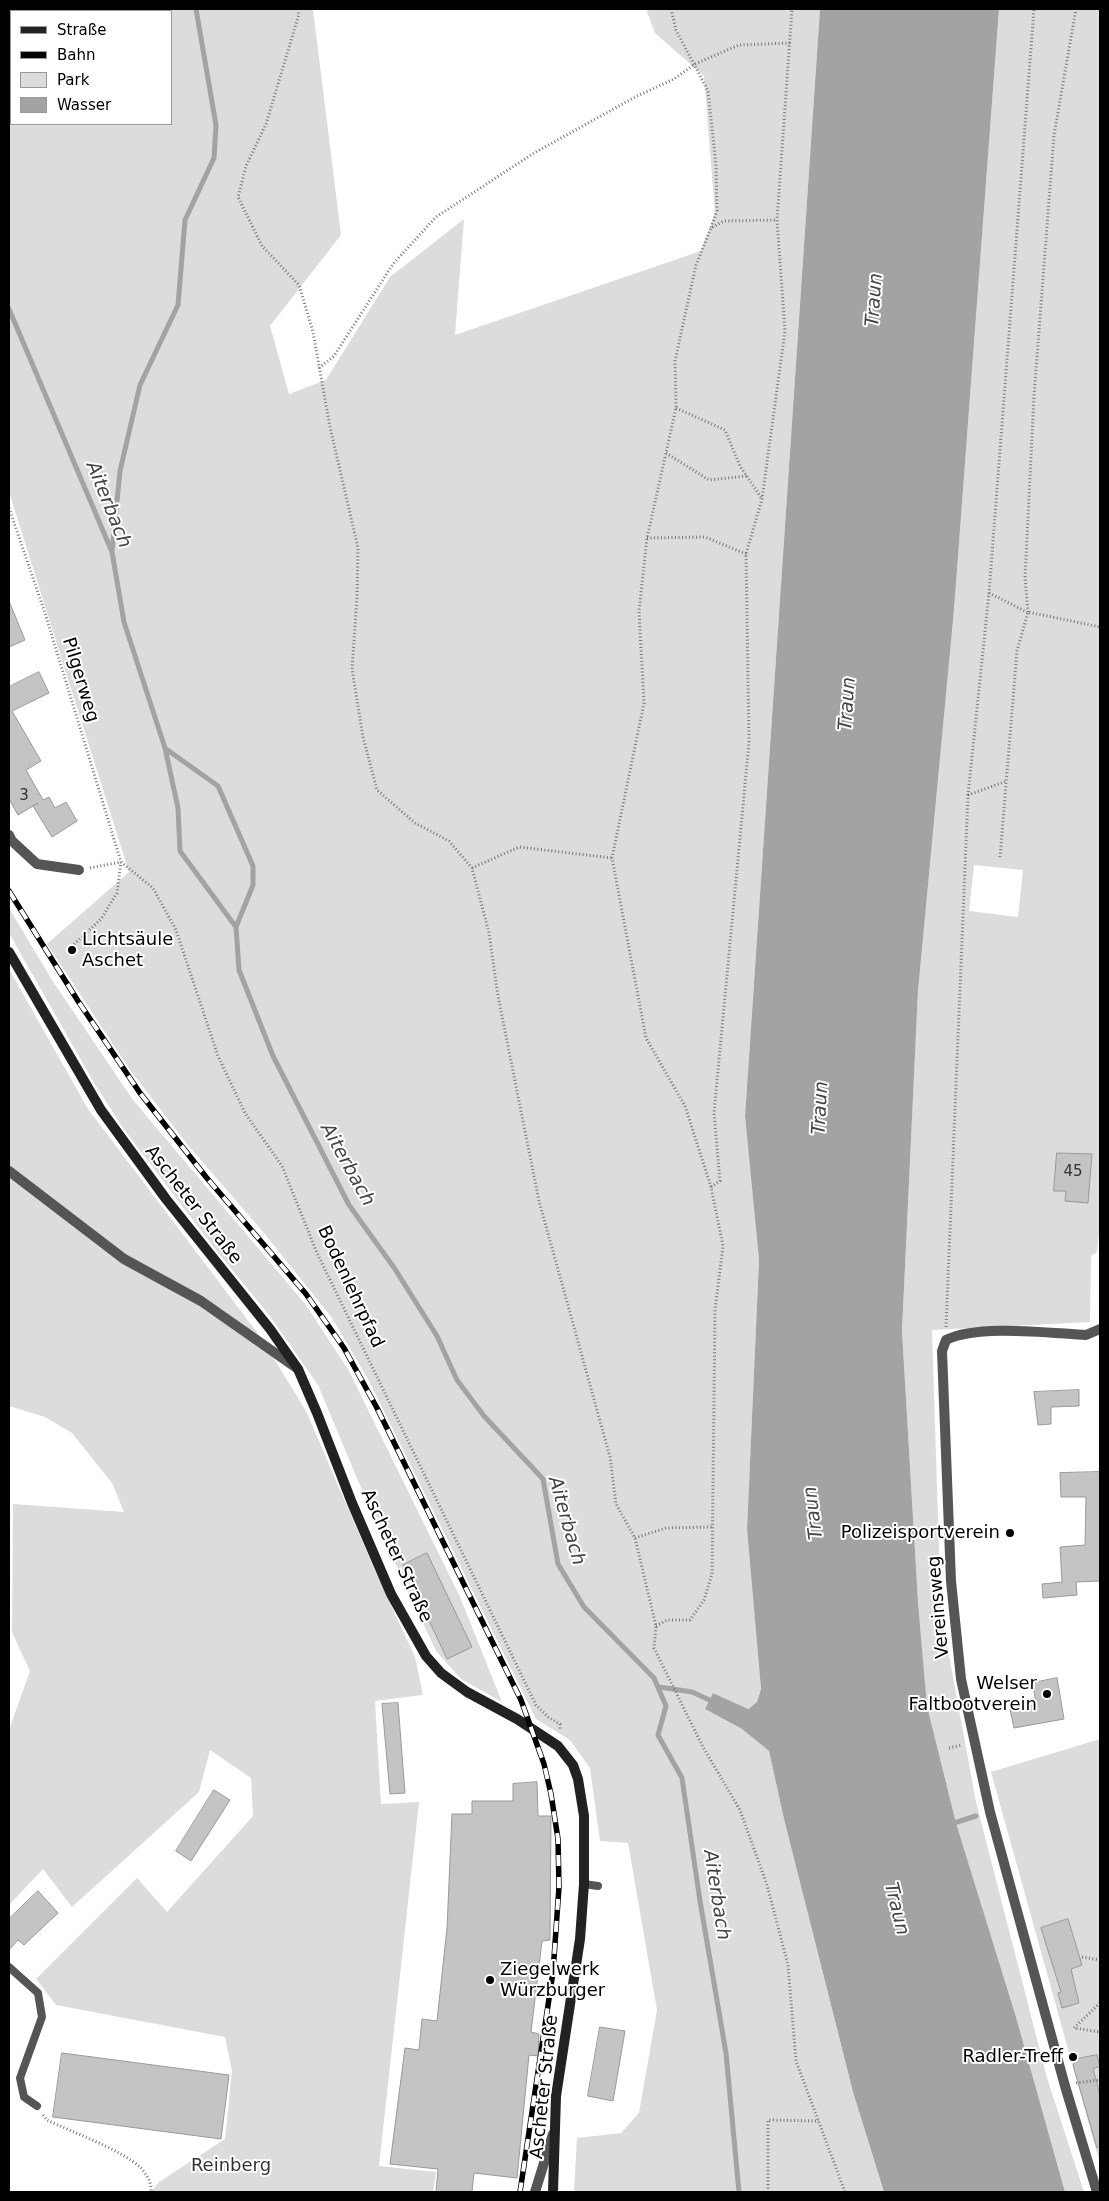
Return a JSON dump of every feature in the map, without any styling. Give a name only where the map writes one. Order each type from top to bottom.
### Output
[{"type":"main road","name":"Ascheter Straße","points":[[9,952],[101,1110],[166,1199],[270,1329],[298,1370],[318,1413],[352,1503],[391,1594],[426,1656],[441,1673],[467,1692],[517,1719],[558,1746],[573,1764],[578,1779],[584,1816],[584,1884],[580,1939],[563,2044],[553,2134],[552,2192]]},
{"type":"street","points":[[9,835],[12,841],[37,864],[79,870]]},
{"type":"street","points":[[9,1171],[124,1259],[201,1301],[298,1370]]},
{"type":"street","points":[[946,1340],[958,1334],[983,1331],[1086,1335],[1100,1329]]},
{"type":"street","name":"Vereinsweg","points":[[946,1340],[942,1351],[951,1581],[961,1679],[990,1812],[1097,2192]]},
{"type":"street","points":[[535,2192],[553,2134]]},
{"type":"lane","points":[[584,1884],[598,1886]]},
{"type":"lane","points":[[9,1967],[38,1993],[42,2017],[20,2078],[24,2097],[37,2106]]},
{"type":"path","points":[[298,9],[299,14],[266,124],[246,166],[238,198],[262,246],[299,285],[313,332],[330,427],[358,548],[352,670],[363,737],[378,790],[415,824],[449,841],[472,868],[489,933],[498,996],[539,1201],[610,1457],[616,1504],[635,1538],[656,1626],[654,1648],[703,1747],[740,1810],[768,1885],[788,1965],[796,2061],[845,2192]]},
{"type":"path","points":[[656,1626],[667,1620],[690,1620],[704,1600],[712,1574],[714,1310],[723,1246],[711,1187],[685,1106],[646,1038],[612,858],[644,703],[639,611],[647,538],[676,408],[676,361],[696,265],[712,228],[717,211],[716,165],[708,91],[676,30],[671,9]]},
{"type":"path","points":[[711,1187],[720,1181],[714,1113],[749,742],[746,554],[762,499],[785,330],[777,220],[792,9]]},
{"type":"path","points":[[946,1340],[968,795],[989,593],[1034,9]]},
{"type":"path","points":[[1000,857],[1016,651],[1028,612],[1025,578],[1034,396],[1054,135],[1076,9]]},
{"type":"path","points":[[320,368],[334,356],[392,264],[436,217],[534,153],[637,96],[674,80],[695,64],[739,44],[791,43]]},
{"type":"path","points":[[712,228],[724,221],[777,220]]},
{"type":"path","points":[[676,408],[724,430],[740,466],[762,499]]},
{"type":"path","points":[[666,453],[709,480],[748,476]]},
{"type":"path","name":"Pilgerweg","points":[[9,508],[45,613],[121,862]]},
{"type":"path","points":[[647,538],[705,537],[746,554]]},
{"type":"path","points":[[989,593],[1028,612],[1100,627]]},
{"type":"path","points":[[968,795],[1007,781]]},
{"type":"path","points":[[472,868],[519,847],[612,858]]},
{"type":"path","points":[[68,950],[102,919],[117,893],[121,862],[79,870]]},
{"type":"path","name":"Bodenlehrpfad","points":[[121,862],[153,888],[176,930],[218,1056],[245,1113],[282,1166],[317,1253],[536,1705],[548,1717],[560,1724]]},
{"type":"path","points":[[635,1538],[666,1528],[712,1527]]},
{"type":"path","points":[[1082,1957],[1100,1960]]},
{"type":"path","points":[[1100,2003],[1074,2028],[1100,2032]]},
{"type":"path","points":[[1066,2086],[1083,2081],[1100,2080]]},
{"type":"path","points":[[37,2106],[47,2120],[111,2150],[140,2168],[152,2184],[151,2192]]},
{"type":"path","points":[[768,2192],[768,2120],[818,2121]]},
{"type":"green space","points":[[9,9],[313,9],[341,235],[270,326],[289,394],[326,380],[390,277],[464,219],[455,335],[701,251],[715,213],[704,76],[655,33],[646,9],[820,9],[745,1116],[759,1260],[747,1529],[761,1689],[757,1702],[747,1709],[713,1693],[705,1709],[742,1729],[769,1751],[784,1819],[853,2092],[884,2192],[574,2192],[577,2138],[621,2133],[639,2113],[657,2010],[628,1843],[600,1841],[590,1768],[570,1740],[536,1719],[369,1381],[332,1318],[264,1233],[187,1144],[130,1070],[47,944],[129,872],[9,492]]},
{"type":"green space","points":[[999,9],[1100,9],[1100,1225],[1097,1252],[1091,1256],[1090,1322],[932,1330],[941,1612],[976,1802],[1047,2078],[1084,2192],[1065,2192],[1016,2017],[956,1823],[927,1706],[918,1602],[902,1331],[918,991],[954,610]],"holes":[[[974,865],[1023,870],[1018,917],[969,911]]]},
{"type":"green space","points":[[9,908],[52,980],[133,1100],[306,1305],[349,1371],[460,1597],[502,1702],[461,1679],[436,1651],[367,1502],[318,1385],[269,1315],[215,1249],[123,1128],[94,1083],[9,933]]},
{"type":"green space","name":"Reinberg","points":[[9,969],[88,1109],[262,1339],[306,1411],[376,1573],[415,1657],[423,1695],[375,1701],[381,1804],[419,1802],[379,2166],[436,2172],[433,2192],[151,2192],[159,2182],[225,2139],[232,2071],[225,2037],[56,2005],[36,1979],[137,1878],[167,1912],[253,1816],[251,1778],[210,1750],[199,1792],[72,1907],[43,1869],[9,1905],[9,1730],[30,1671],[12,1632],[13,1504],[124,1512],[112,1483],[72,1433],[45,1417],[9,1406]]},
{"type":"green space","points":[[1100,1739],[1100,2164],[991,1772]]},
{"type":"water","name":"Traun","points":[[820,9],[999,9],[954,610],[918,991],[902,1331],[918,1602],[927,1706],[956,1823],[1016,2017],[1065,2192],[884,2192],[853,2092],[784,1819],[769,1751],[742,1729],[705,1709],[713,1693],[748,1709],[757,1702],[761,1689],[747,1529],[759,1260],[745,1116]]},
{"type":"building","points":[[9,601],[25,640],[9,647]]},
{"type":"building","points":[[39,672],[49,693],[12,711],[41,761],[26,770],[43,800],[49,797],[55,808],[66,802],[77,821],[52,837],[33,806],[18,815],[9,799],[9,687]]},
{"type":"building","points":[[1057,1153],[1092,1154],[1088,1203],[1065,1201],[1066,1191],[1054,1191]]},
{"type":"building","points":[[1079,1390],[1079,1406],[1051,1407],[1051,1424],[1038,1425],[1034,1392]]},
{"type":"building","points":[[1100,1472],[1100,1581],[1076,1582],[1077,1595],[1043,1598],[1042,1584],[1062,1582],[1060,1547],[1085,1545],[1086,1497],[1061,1497],[1060,1473]]},
{"type":"building","points":[[427,1553],[472,1647],[447,1659],[403,1565]]},
{"type":"building","name":"Welser Faltbootverein","points":[[1057,1678],[1064,1719],[1014,1728],[1010,1709],[1036,1705],[1033,1683]]},
{"type":"building","points":[[398,1703],[405,1793],[390,1794],[382,1704]]},
{"type":"building","name":"Ziegelwerk Würzburger","points":[[537,1782],[538,1816],[551,1816],[550,1940],[542,1941],[531,2032],[539,2034],[538,2056],[529,2055],[517,2178],[474,2173],[472,2192],[436,2192],[438,2169],[390,2164],[405,2048],[419,2050],[422,2019],[437,2021],[447,1928],[452,1814],[472,1814],[472,1801],[513,1801],[513,1784]]},
{"type":"building","points":[[214,1790],[230,1800],[191,1861],[176,1851]]},
{"type":"building","points":[[38,1891],[58,1913],[24,1945],[18,1940],[9,1950],[9,1919]]},
{"type":"building","points":[[1068,1919],[1082,1965],[1071,1969],[1079,2003],[1062,2008],[1058,1993],[1061,1992],[1041,1928]]},
{"type":"building","points":[[600,2027],[625,2031],[613,2101],[588,2096]]},
{"type":"building","points":[[62,2053],[229,2075],[221,2139],[53,2117]]},
{"type":"building","points":[[1097,2055],[1100,2066],[1093,2069],[1100,2094],[1100,2147],[1097,2148],[1073,2065],[1077,2059]]},
{"type":"waterway","points":[[112,551],[120,471],[140,385],[178,305],[185,220],[214,158],[216,125],[196,9]]},
{"type":"waterway","name":"Aiterbach","points":[[9,309],[112,552],[124,622],[165,748],[178,808],[180,851],[236,927],[239,970],[273,1056],[349,1205],[395,1269],[437,1336],[457,1380],[484,1416],[543,1479],[558,1564],[584,1607],[654,1678],[666,1706],[658,1735],[682,1778],[700,1901],[726,2053],[739,2192]]},
{"type":"waterway","name":"Aiterbach","points":[[166,749],[218,786],[253,866],[253,885],[236,927]]},
{"type":"waterway","points":[[659,1687],[692,1692],[714,1702]]},
{"type":"waterway","points":[[951,1824],[976,1816]]},
{"type":"railway","points":[[9,891],[78,1001],[140,1093],[206,1177],[306,1294],[344,1348],[377,1408],[521,1700],[544,1764],[551,1794],[558,1839],[559,1887],[553,1972],[520,2192]]},
{"type":"place","name":"Lichtsäule Aschet","points":[[72,950]]},
{"type":"place","name":"Polizeisportverein","points":[[1010,1533]]},
{"type":"place","name":"Welser Faltbootverein","points":[[1047,1694]]},
{"type":"place","name":"Ziegelwerk Würzburger","points":[[490,1980]]},
{"type":"place","name":"Radler-Treff","points":[[1073,2057]]}]
